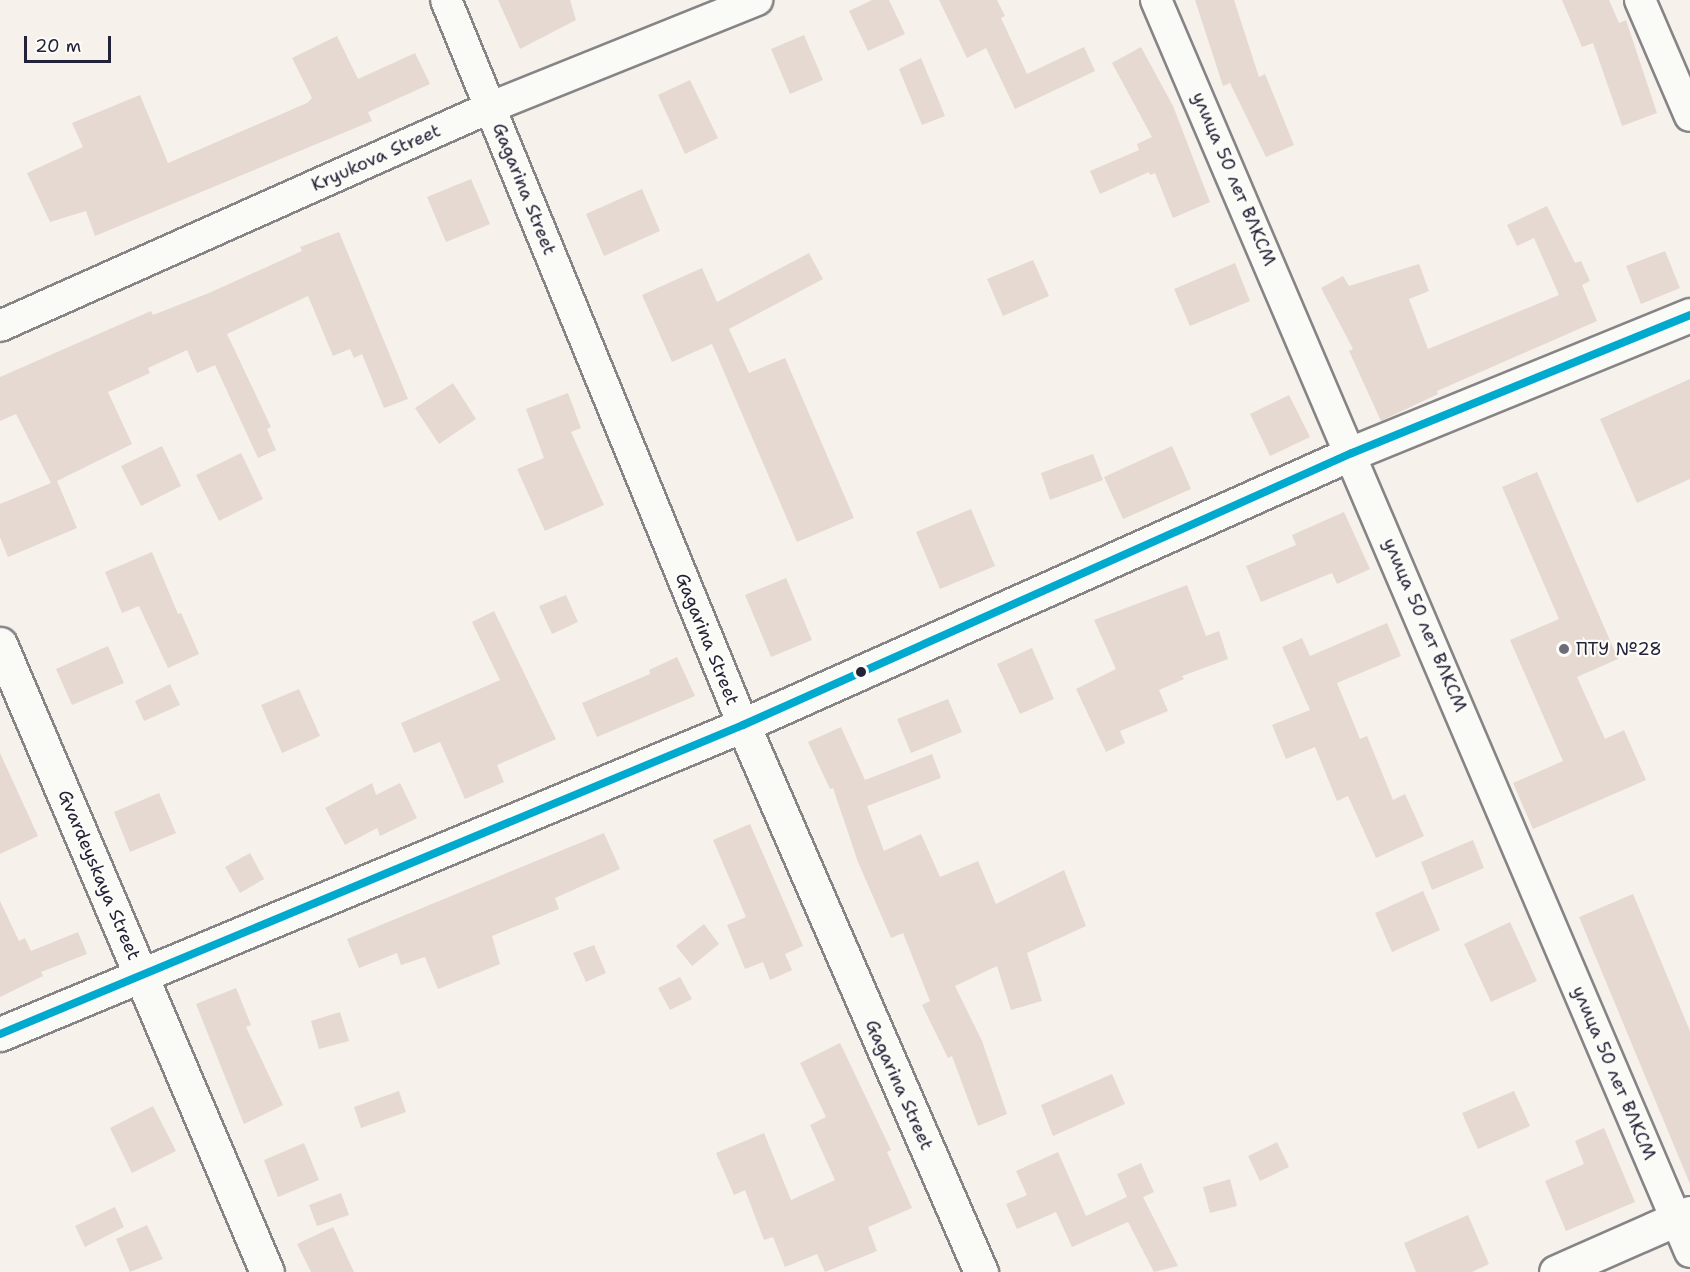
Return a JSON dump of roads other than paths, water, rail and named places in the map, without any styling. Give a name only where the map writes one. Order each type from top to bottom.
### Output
[{"type":"main road","points":[[0,1034],[743,725],[1352,453],[1690,315]]},
{"type":"main road","name":"Gvardeyskaya Street","points":[[0,644],[267,1272]]},
{"type":"main road","name":"Gagarina Street","points":[[743,725],[981,1272]]},
{"type":"main road","points":[[1556,1272],[1683,1216]]},
{"type":"street","name":"Gagarina Street","points":[[446,0],[743,725]]},
{"type":"street","name":"Kryukova Street","points":[[0,326],[491,107],[757,0]]},
{"type":"street","name":"улица 50 лет ВЛКСМ","points":[[1156,0],[1683,1216],[1690,1252]]},
{"type":"street","points":[[1640,0],[1690,116]]},
{"type":"place","name":"ПТУ №28","points":[[1564,649]]}]
